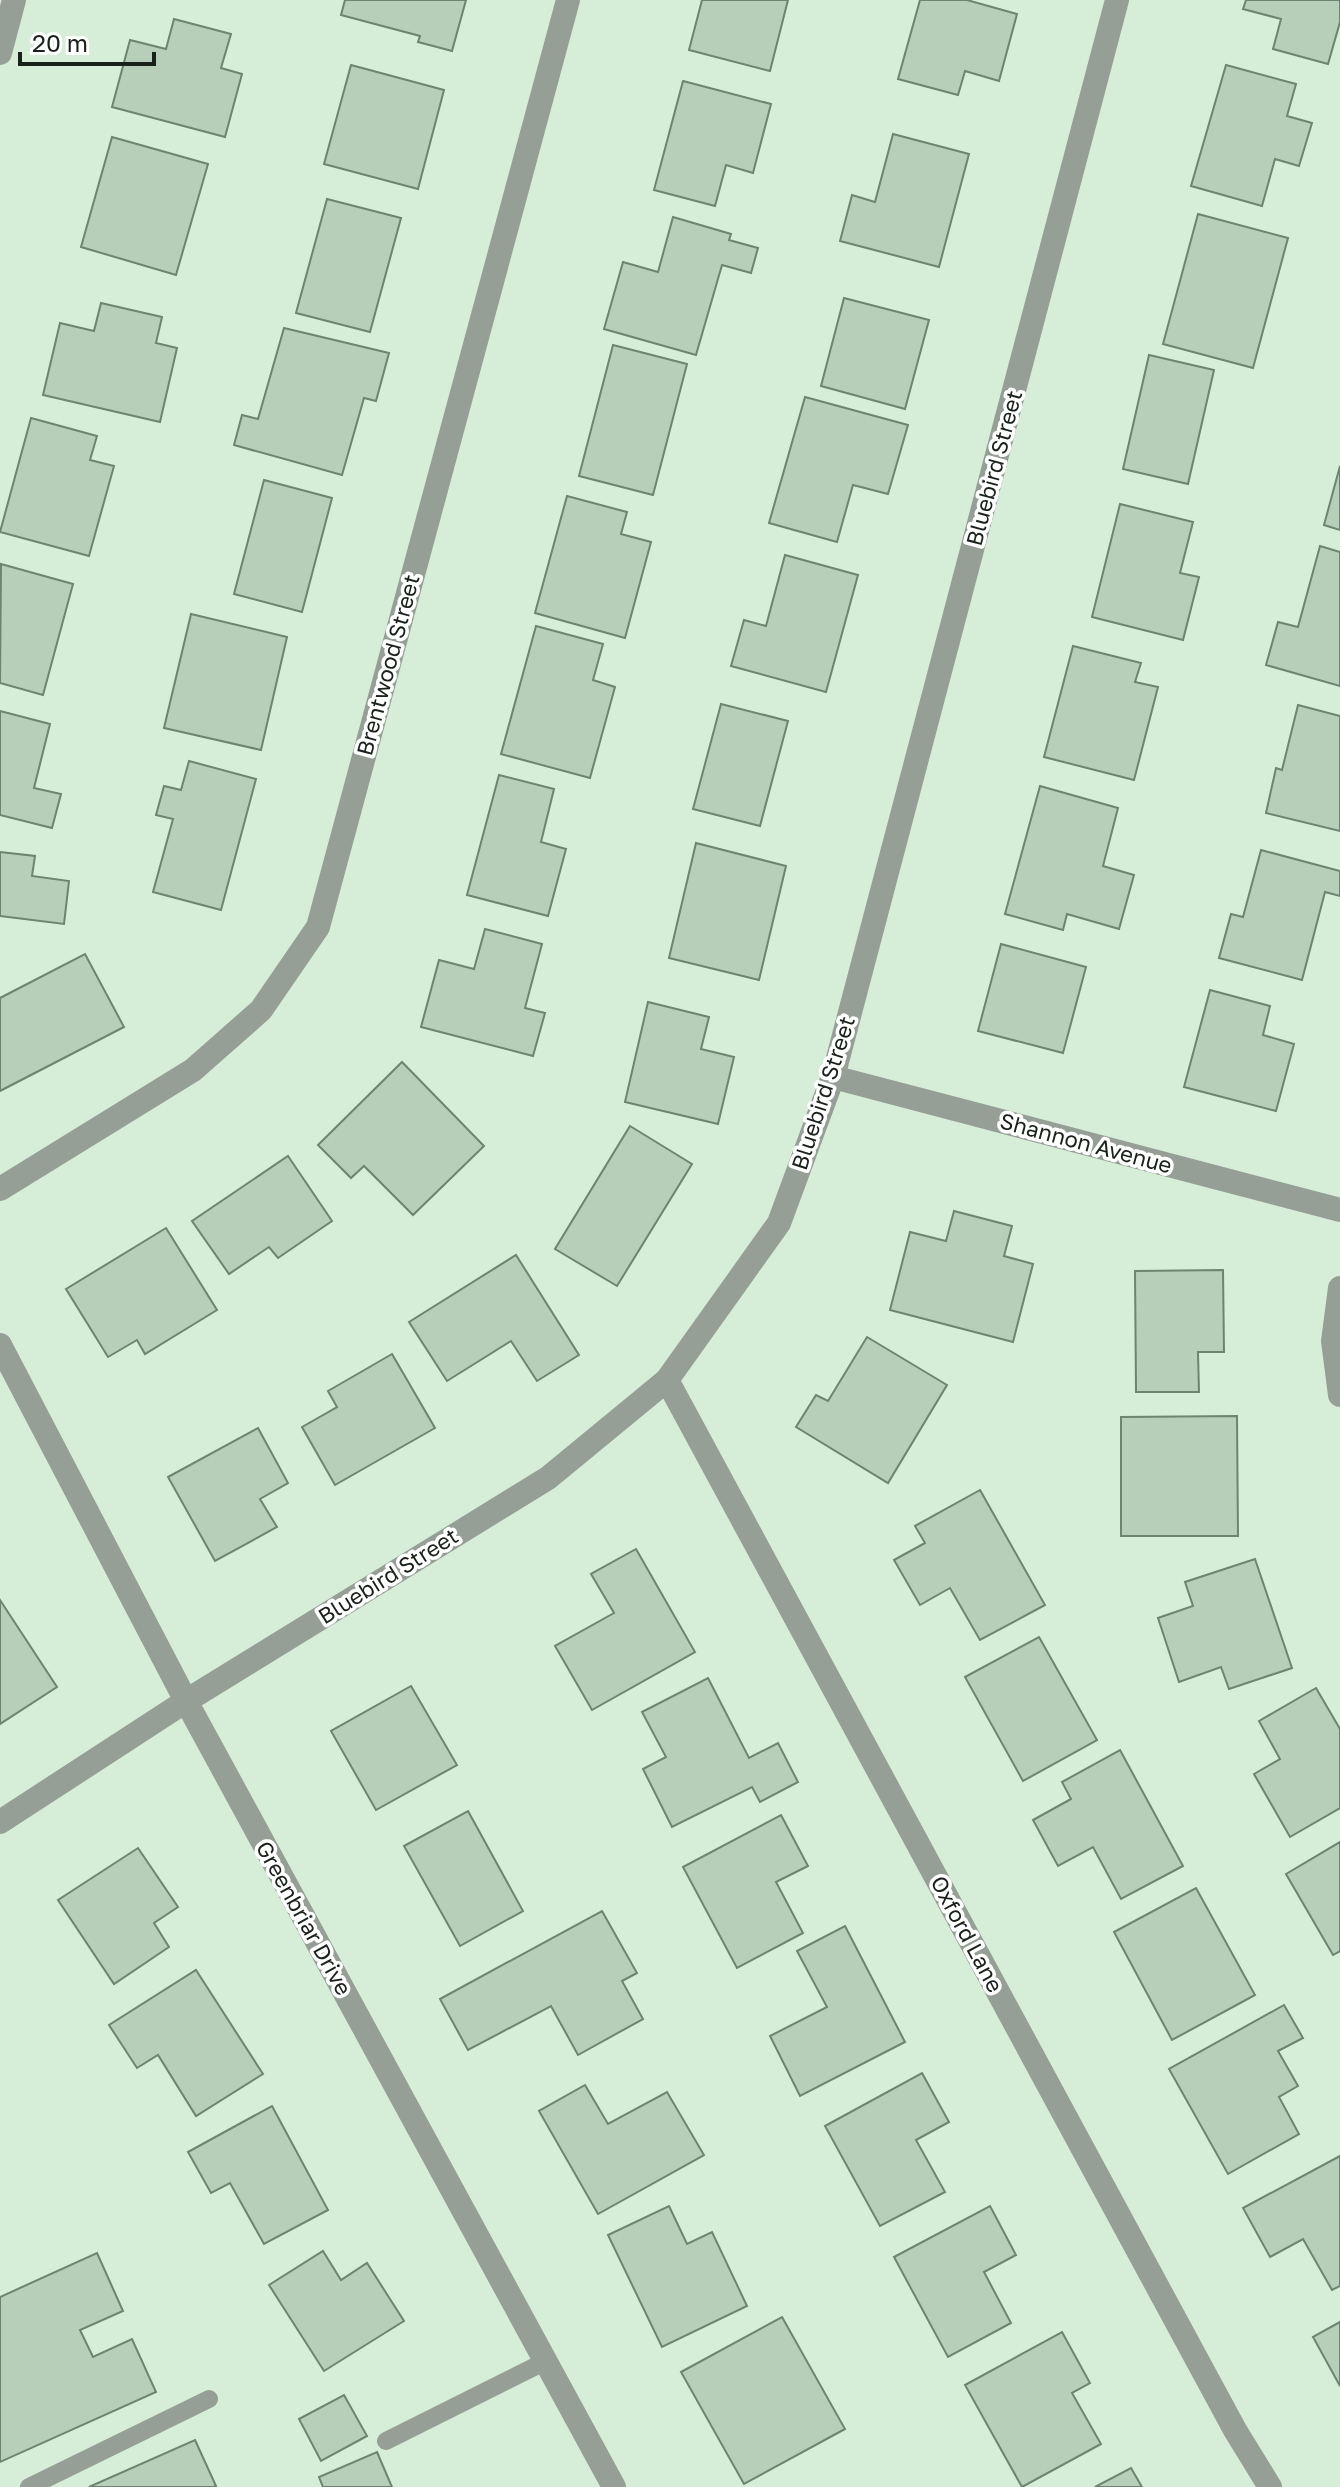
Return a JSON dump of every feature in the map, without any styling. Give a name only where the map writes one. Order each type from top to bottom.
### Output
[{"type":"street","points":[[0,53],[14,0]]},
{"type":"street","name":"Brentwood Street","points":[[0,1189],[193,1070],[261,1010],[318,927],[568,0]]},
{"type":"street","name":"Bluebird Street","points":[[0,1822],[186,1701],[548,1478],[667,1380],[779,1223],[833,1077],[1117,0]]},
{"type":"street","name":"Shannon Avenue","points":[[833,1077],[1340,1210]]},
{"type":"street","points":[[1340,1288],[1333,1341],[1340,1395]]},
{"type":"street","name":"Greenbriar Drive","points":[[0,1345],[186,1701],[614,2487]]},
{"type":"street","name":"Oxford Lane","points":[[667,1380],[1235,2430],[1270,2487]]},
{"type":"lane","points":[[386,2441],[546,2361]]},
{"type":"lane","points":[[29,2487],[209,2399]]},
{"type":"building","points":[[345,0],[466,0],[452,51],[418,42],[420,36],[341,15]]},
{"type":"building","points":[[702,0],[788,0],[770,71],[689,50]]},
{"type":"building","points":[[920,0],[967,0],[1017,14],[999,81],[965,71],[958,95],[898,79]]},
{"type":"building","points":[[1246,0],[1340,0],[1340,22],[1328,64],[1273,49],[1281,19],[1243,9]]},
{"type":"building","points":[[174,19],[231,34],[221,68],[242,74],[225,137],[112,107],[130,40],[166,49]]},
{"type":"building","points":[[351,65],[444,90],[418,189],[324,164]]},
{"type":"building","points":[[1226,65],[1296,84],[1287,116],[1312,123],[1299,166],[1275,159],[1262,206],[1191,186]]},
{"type":"building","points":[[683,81],[771,104],[753,173],[726,165],[715,206],[654,190]]},
{"type":"building","points":[[893,134],[969,154],[939,267],[840,241],[852,195],[875,202]]},
{"type":"building","points":[[112,137],[208,164],[176,275],[81,247]]},
{"type":"building","points":[[327,199],[401,218],[370,332],[296,313]]},
{"type":"building","points":[[1198,214],[1288,238],[1253,368],[1163,344]]},
{"type":"building","points":[[673,217],[731,234],[729,240],[758,248],[751,273],[722,265],[696,355],[604,329],[623,262],[658,272]]},
{"type":"building","points":[[844,298],[929,320],[905,409],[821,386]]},
{"type":"building","points":[[101,303],[162,317],[156,343],[177,348],[160,422],[43,395],[60,323],[94,331]]},
{"type":"building","points":[[284,328],[389,353],[376,401],[364,398],[342,475],[234,445],[242,415],[258,419]]},
{"type":"building","points":[[613,345],[687,364],[653,495],[579,476]]},
{"type":"building","points":[[1149,355],[1214,370],[1188,484],[1123,469]]},
{"type":"building","points":[[805,397],[908,425],[888,494],[853,485],[837,542],[769,523]]},
{"type":"building","points":[[31,418],[97,436],[90,460],[114,466],[89,556],[0,532]]},
{"type":"building","points":[[1340,466],[1340,530],[1324,525]]},
{"type":"building","points":[[264,480],[332,498],[302,612],[234,594]]},
{"type":"building","points":[[567,496],[627,512],[621,534],[651,542],[625,638],[535,613]]},
{"type":"building","points":[[1120,504],[1193,522],[1180,573],[1199,577],[1183,640],[1092,617]]},
{"type":"building","points":[[1320,546],[1340,552],[1340,686],[1266,665],[1278,622],[1298,627]]},
{"type":"building","points":[[785,555],[858,575],[826,692],[731,666],[744,620],[766,626]]},
{"type":"building","points":[[1,564],[73,584],[43,695],[0,683]]},
{"type":"building","points":[[191,614],[287,637],[261,750],[164,728]]},
{"type":"building","points":[[536,626],[603,644],[593,680],[615,687],[590,778],[501,754]]},
{"type":"building","points":[[1073,646],[1141,663],[1135,682],[1158,687],[1134,780],[1044,757]]},
{"type":"building","points":[[721,704],[788,721],[760,826],[693,809]]},
{"type":"building","points":[[1298,705],[1340,716],[1340,831],[1266,813],[1276,768],[1282,770]]},
{"type":"building","points":[[0,711],[50,724],[34,788],[61,794],[52,828],[0,815]]},
{"type":"building","points":[[189,761],[256,779],[221,910],[153,892],[173,819],[156,815],[164,786],[181,790]]},
{"type":"building","points":[[499,775],[554,789],[541,842],[566,849],[548,916],[467,895]]},
{"type":"building","points":[[1040,786],[1118,808],[1103,866],[1134,875],[1119,929],[1067,914],[1063,930],[1005,914]]},
{"type":"building","points":[[696,843],[786,866],[759,980],[669,958]]},
{"type":"building","points":[[1261,850],[1340,871],[1340,896],[1325,892],[1302,980],[1219,958],[1231,914],[1243,917]]},
{"type":"building","points":[[0,852],[35,856],[32,876],[69,881],[64,924],[0,916]]},
{"type":"building","points":[[485,929],[542,944],[525,1008],[545,1013],[533,1056],[421,1027],[439,960],[474,969]]},
{"type":"building","points":[[1001,944],[1086,967],[1063,1053],[978,1031]]},
{"type":"building","points":[[85,954],[124,1027],[0,1091],[0,998]]},
{"type":"building","points":[[1210,990],[1270,1006],[1263,1035],[1294,1044],[1276,1111],[1184,1087]]},
{"type":"building","points":[[648,1002],[709,1017],[701,1049],[734,1057],[718,1124],[625,1102]]},
{"type":"building","points":[[402,1062],[484,1146],[413,1215],[364,1166],[351,1178],[318,1145]]},
{"type":"building","points":[[630,1126],[692,1164],[617,1286],[555,1249]]},
{"type":"building","points":[[288,1156],[332,1221],[278,1258],[269,1247],[229,1274],[192,1221]]},
{"type":"building","points":[[954,1211],[1012,1226],[1004,1256],[1033,1264],[1013,1342],[890,1310],[910,1232],[946,1241]]},
{"type":"building","points":[[166,1228],[217,1310],[145,1354],[137,1340],[108,1357],[66,1289]]},
{"type":"building","points":[[516,1255],[579,1355],[537,1381],[511,1341],[447,1381],[409,1322]]},
{"type":"building","points":[[1223,1270],[1224,1352],[1198,1352],[1199,1392],[1136,1392],[1135,1271]]},
{"type":"building","points":[[867,1337],[947,1385],[888,1483],[796,1427],[816,1395],[828,1401]]},
{"type":"building","points":[[392,1354],[435,1428],[335,1485],[302,1427],[337,1407],[328,1391]]},
{"type":"building","points":[[1237,1416],[1238,1536],[1121,1536],[1121,1417]]},
{"type":"building","points":[[258,1428],[288,1483],[260,1499],[277,1527],[215,1561],[168,1477]]},
{"type":"building","points":[[980,1490],[1045,1605],[980,1640],[950,1588],[920,1605],[894,1560],[925,1543],[915,1526]]},
{"type":"building","points":[[636,1549],[695,1652],[592,1710],[555,1646],[614,1613],[591,1574]]},
{"type":"building","points":[[1255,1559],[1292,1668],[1229,1689],[1221,1667],[1179,1682],[1158,1618],[1193,1606],[1185,1582]]},
{"type":"building","points":[[0,1600],[57,1687],[0,1724]]},
{"type":"building","points":[[1039,1637],[1097,1740],[1023,1781],[965,1677]]},
{"type":"building","points":[[708,1678],[749,1758],[778,1743],[798,1782],[760,1802],[752,1787],[672,1827],[643,1769],[666,1757],[642,1712]]},
{"type":"building","points":[[411,1686],[457,1765],[376,1810],[331,1731]]},
{"type":"building","points":[[1316,1688],[1340,1729],[1340,1808],[1290,1837],[1254,1774],[1280,1759],[1259,1721]]},
{"type":"building","points":[[1120,1750],[1183,1866],[1121,1899],[1093,1847],[1058,1866],[1033,1820],[1071,1799],[1062,1782]]},
{"type":"building","points":[[468,1811],[523,1911],[460,1946],[404,1846]]},
{"type":"building","points":[[781,1815],[808,1866],[776,1882],[803,1933],[737,1968],[683,1867]]},
{"type":"building","points":[[1340,1842],[1340,1951],[1333,1955],[1286,1874]]},
{"type":"building","points":[[138,1848],[178,1907],[154,1923],[169,1947],[114,1984],[58,1900]]},
{"type":"building","points":[[1196,1888],[1255,1995],[1172,2040],[1114,1932]]},
{"type":"building","points":[[602,1911],[637,1973],[622,1981],[643,2019],[578,2055],[551,2006],[468,2050],[440,1999]]},
{"type":"building","points":[[845,1926],[905,2042],[800,2096],[770,2036],[827,2007],[797,1951]]},
{"type":"building","points":[[196,1970],[263,2074],[196,2116],[158,2055],[137,2068],[109,2025]]},
{"type":"building","points":[[1284,2005],[1303,2038],[1278,2051],[1298,2086],[1279,2097],[1299,2134],[1228,2174],[1169,2069]]},
{"type":"building","points":[[922,2073],[949,2122],[916,2140],[945,2192],[880,2226],[825,2126]]},
{"type":"building","points":[[585,2085],[608,2124],[667,2092],[704,2155],[598,2214],[539,2111]]},
{"type":"building","points":[[272,2106],[328,2210],[264,2244],[230,2183],[211,2193],[188,2152]]},
{"type":"building","points":[[1340,2156],[1340,2286],[1332,2290],[1303,2239],[1270,2257],[1243,2208]]},
{"type":"building","points":[[669,2206],[687,2244],[712,2232],[747,2306],[662,2347],[608,2235]]},
{"type":"building","points":[[990,2206],[1016,2255],[984,2272],[1011,2323],[948,2357],[894,2257]]},
{"type":"building","points":[[323,2251],[341,2280],[367,2263],[404,2321],[324,2371],[269,2285]]},
{"type":"building","points":[[97,2253],[123,2311],[80,2330],[93,2357],[132,2339],[156,2392],[0,2462],[0,2297]]},
{"type":"building","points":[[782,2317],[845,2429],[744,2484],[681,2372]]},
{"type":"building","points":[[1340,2322],[1340,2386],[1313,2337]]},
{"type":"building","points":[[1062,2332],[1090,2383],[1072,2393],[1101,2444],[1022,2487],[965,2385]]},
{"type":"building","points":[[344,2395],[367,2436],[321,2461],[299,2419]]},
{"type":"building","points":[[195,2440],[216,2486],[89,2487]]},
{"type":"building","points":[[377,2452],[392,2487],[323,2487],[319,2477]]},
{"type":"building","points":[[1131,2468],[1142,2487],[1095,2487]]}]
